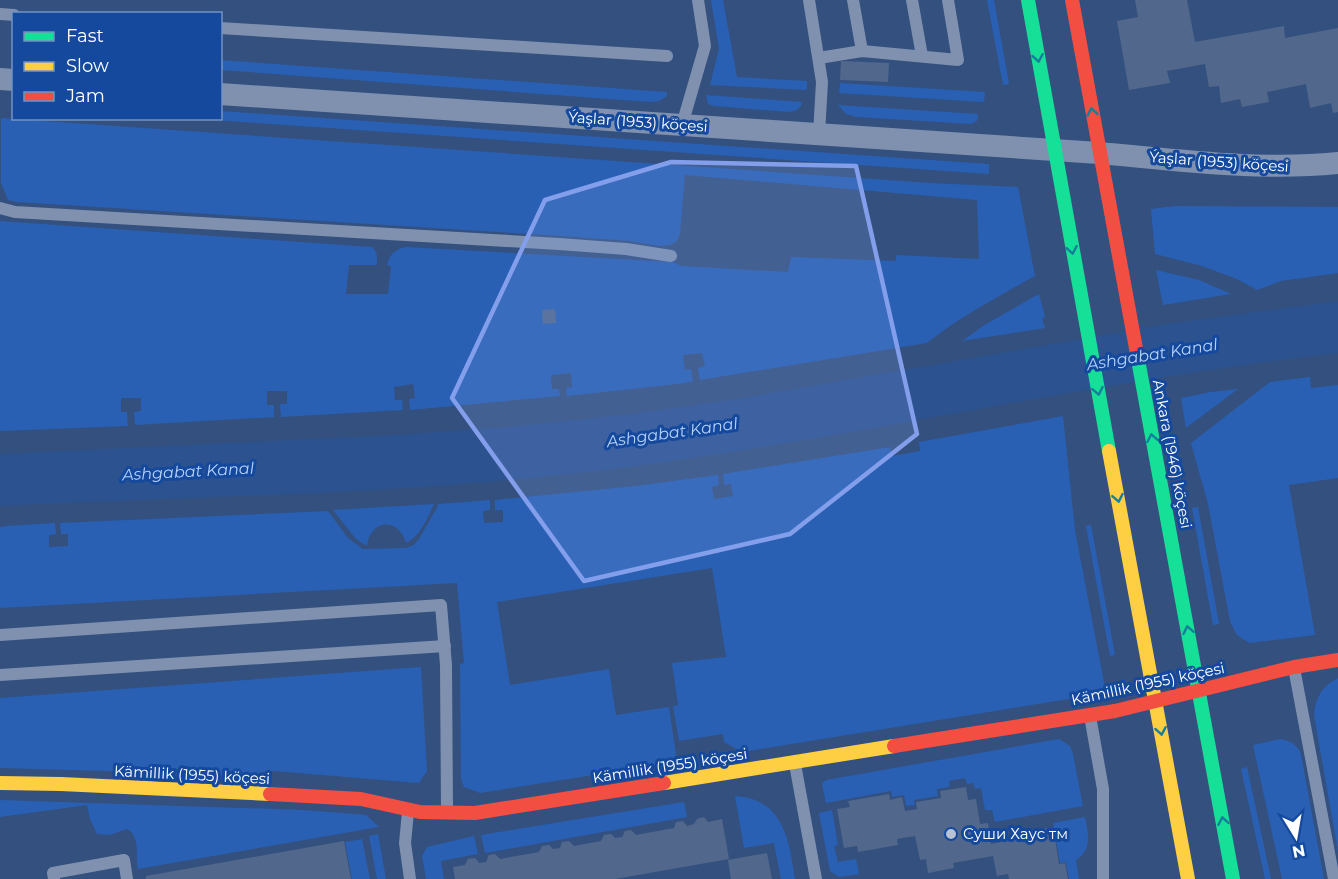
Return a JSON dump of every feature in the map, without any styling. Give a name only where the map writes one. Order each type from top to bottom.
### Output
[{"type":"main road","points":[[1028,0],[1188,879]]},
{"type":"main road","name":"Ankara (1946) köçesi","points":[[1072,0],[1233,879]]},
{"type":"main road","name":"Kämillik (1955) köçesi","points":[[0,783],[61,784],[361,800],[409,810],[447,814],[509,809],[1090,715],[1200,691],[1294,667],[1338,660]]},
{"type":"street","name":"Ýaşlar (1953) köçesi","points":[[222,94],[1099,153],[1204,163],[1290,166],[1338,163]]},
{"type":"lane","points":[[682,125],[705,46],[698,0]]},
{"type":"lane","points":[[808,0],[822,82],[819,134]]},
{"type":"lane","points":[[853,0],[862,51]]},
{"type":"lane","points":[[912,0],[922,56]]},
{"type":"lane","points":[[819,58],[862,51],[958,60],[948,0]]},
{"type":"lane","points":[[222,28],[667,56]]},
{"type":"lane","points":[[0,208],[15,212],[548,243],[626,249],[671,256]]},
{"type":"lane","points":[[0,635],[441,605],[445,646],[447,814]]},
{"type":"lane","points":[[0,675],[445,646]]},
{"type":"lane","points":[[1294,667],[1334,879]]},
{"type":"lane","points":[[1090,715],[1103,789],[1103,879]]},
{"type":"lane","points":[[795,763],[816,879]]},
{"type":"lane","points":[[409,810],[405,843],[410,879]]},
{"type":"lane","points":[[54,879],[52,873],[124,860],[127,879]]},
{"type":"highlighted area","points":[[671,162],[856,166],[917,434],[790,534],[584,581],[452,398],[545,200]]},
{"type":"shaded area","points":[[711,0],[723,0],[737,77],[807,81],[807,90],[710,85],[719,49]]},
{"type":"shaded area","points":[[987,0],[994,0],[1009,84],[1003,85]]},
{"type":"shaded area","points":[[222,60],[667,92],[667,96],[659,101],[222,70]]},
{"type":"shaded area","points":[[840,83],[985,92],[984,102],[839,93]]},
{"type":"shaded area","points":[[706,95],[802,102],[797,110],[789,112],[714,106],[708,104]]},
{"type":"shaded area","points":[[838,105],[978,114],[977,121],[971,124],[857,117],[846,114]]},
{"type":"shaded area","points":[[222,111],[989,164],[989,174],[214,120],[222,120]]},
{"type":"shaded area","points":[[1,118],[931,183],[1018,187],[1035,276],[966,315],[927,343],[700,380],[698,368],[705,366],[702,353],[683,355],[685,370],[691,369],[693,381],[686,383],[567,396],[566,388],[572,387],[571,373],[551,375],[552,389],[559,389],[560,396],[410,410],[409,399],[415,398],[413,384],[394,387],[395,400],[402,400],[403,410],[281,417],[280,404],[287,404],[287,391],[267,391],[267,405],[274,405],[274,417],[135,425],[134,412],[141,411],[141,398],[121,398],[121,412],[127,412],[128,426],[0,431],[0,221],[372,247],[376,253],[377,265],[349,265],[346,294],[388,294],[391,266],[387,265],[388,261],[396,251],[406,247],[672,262],[682,266],[788,272],[791,257],[896,261],[896,255],[979,259],[977,200],[685,175],[680,234],[676,242],[659,246],[629,241],[562,236],[17,202],[8,200],[1,183]]},
{"type":"shaded area","points":[[1175,206],[1338,207],[1338,273],[1281,281],[1257,290],[1237,279],[1202,266],[1155,254],[1151,209]]},
{"type":"shaded area","points":[[1156,270],[1199,280],[1231,294],[1163,305]]},
{"type":"shaded area","points":[[1039,294],[1045,317],[1042,319],[1045,328],[962,341],[986,324]]},
{"type":"shaded area","points":[[1310,377],[1311,388],[1338,385],[1338,478],[1289,485],[1315,635],[1249,643],[1237,635],[1230,621],[1208,504],[1191,443],[1270,382]]},
{"type":"shaded area","points":[[1238,389],[1186,428],[1181,398]]},
{"type":"shaded area","points":[[1063,416],[1075,530],[1106,693],[742,752],[724,742],[723,734],[679,741],[673,706],[678,705],[672,663],[726,657],[712,568],[497,602],[510,685],[609,669],[616,715],[669,707],[676,755],[670,763],[480,793],[464,787],[461,779],[460,664],[464,663],[457,583],[0,608],[0,527],[55,523],[56,534],[49,535],[49,547],[68,546],[68,534],[61,534],[60,523],[328,511],[348,538],[363,549],[406,548],[414,545],[419,539],[439,504],[490,500],[490,510],[483,511],[484,523],[503,522],[503,510],[495,510],[495,500],[718,475],[719,485],[712,487],[714,499],[733,496],[731,484],[724,485],[723,474],[890,447],[892,456],[920,451],[919,442]]},
{"type":"shaded area","points":[[434,504],[423,526],[411,540],[406,543],[397,529],[391,525],[385,525],[373,530],[367,546],[356,539],[333,510]]},
{"type":"shaded area","points":[[1198,507],[1219,624],[1213,625],[1192,508]]},
{"type":"shaded area","points":[[1091,525],[1115,655],[1110,656],[1086,526]]},
{"type":"shaded area","points":[[421,667],[427,771],[419,783],[274,771],[227,776],[0,768],[0,698]]},
{"type":"shaded area","points":[[1338,678],[1338,851],[1314,715],[1320,693]]},
{"type":"shaded area","points":[[1059,739],[1070,746],[1073,754],[1083,806],[995,822],[992,810],[985,810],[981,788],[975,789],[973,783],[967,784],[965,778],[949,781],[950,787],[937,789],[938,796],[914,800],[915,805],[906,806],[904,795],[892,797],[891,791],[826,803],[822,784],[826,780]]},
{"type":"shaded area","points":[[1280,739],[1293,744],[1301,755],[1324,879],[1282,879],[1253,745]]},
{"type":"shaded area","points":[[1247,767],[1271,879],[1265,879],[1241,769]]},
{"type":"shaded area","points":[[735,796],[751,799],[774,813],[786,836],[795,879],[781,879],[774,843],[744,848]]},
{"type":"shaded area","points":[[0,800],[304,810],[366,815],[379,827],[138,869],[136,841],[131,832],[127,829],[110,835],[97,834],[87,805],[0,817]]},
{"type":"shaded area","points":[[684,802],[687,817],[485,853],[481,835]]},
{"type":"shaded area","points":[[832,810],[838,845],[834,846],[838,862],[856,859],[859,874],[839,877],[830,871],[819,813]]},
{"type":"shaded area","points":[[1085,817],[1088,841],[1085,851],[1076,860],[1079,879],[1069,879],[1066,862],[1060,863],[1053,823]]},
{"type":"shaded area","points":[[378,834],[386,879],[377,879],[369,836]]},
{"type":"shaded area","points":[[474,836],[478,854],[441,861],[444,879],[426,879],[422,856],[427,847]]},
{"type":"shaded area","points":[[362,839],[370,879],[352,879],[345,842]]},
{"type":"water","name":"Ashgabat Kanal","points":[[1338,301],[1338,353],[1250,364],[1074,392],[724,453],[636,466],[477,483],[318,493],[0,506],[0,454],[396,435],[509,427],[634,414],[732,400],[1173,323]]},
{"type":"building","points":[[1135,0],[1187,0],[1195,42],[1284,26],[1285,38],[1338,28],[1338,112],[1333,113],[1331,103],[1310,108],[1306,84],[1267,92],[1269,102],[1242,107],[1240,99],[1221,103],[1219,86],[1209,87],[1205,64],[1167,71],[1170,83],[1129,90],[1117,21],[1138,17]]},
{"type":"building","points":[[841,61],[889,63],[888,82],[840,80]]},
{"type":"building","points":[[555,309],[556,323],[543,324],[542,310]]},
{"type":"building","points":[[966,787],[968,800],[976,799],[980,824],[988,823],[991,844],[1021,838],[1020,833],[1047,828],[1049,840],[1055,839],[1059,864],[1065,863],[1068,879],[1009,879],[1008,874],[997,876],[993,856],[953,863],[954,868],[928,873],[926,859],[920,860],[915,836],[897,839],[898,845],[858,852],[857,846],[844,848],[837,809],[850,807],[848,801],[889,794],[890,800],[902,797],[905,811],[917,809],[916,802],[941,798],[940,791]]},
{"type":"building","points":[[704,817],[708,822],[722,819],[729,859],[615,879],[455,879],[453,867],[465,865],[468,859],[475,858],[479,863],[486,862],[489,855],[495,854],[500,859],[539,852],[542,846],[560,848],[562,842],[569,841],[574,846],[601,841],[604,835],[622,837],[625,831],[631,830],[636,835],[674,828],[676,822],[683,821],[687,826]]},
{"type":"building","points":[[344,841],[351,879],[146,879],[146,876]]},
{"type":"building","points":[[767,853],[772,879],[731,879],[728,860]]},
{"type":"traffic: fast","points":[[1028,0],[1109,451]]},
{"type":"traffic: fast","points":[[1137,354],[1233,879]]},
{"type":"traffic: slow","points":[[1109,451],[1188,879]]},
{"type":"traffic: slow","points":[[664,783],[894,746]]},
{"type":"traffic: slow","points":[[0,783],[270,794]]},
{"type":"traffic: jam","points":[[1072,0],[1137,354]]},
{"type":"traffic: jam","points":[[894,746],[1115,711],[1294,667],[1338,660]]},
{"type":"traffic: jam","points":[[270,794],[361,799],[420,812],[475,813],[664,783]]},
{"type":"place","name":"Суши Хаус тм","points":[[951,834]]}]
